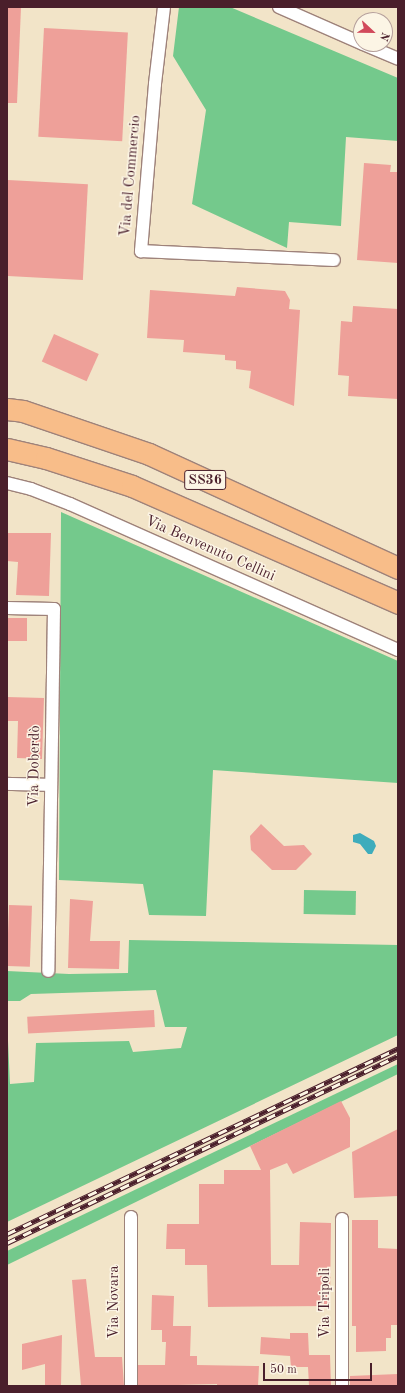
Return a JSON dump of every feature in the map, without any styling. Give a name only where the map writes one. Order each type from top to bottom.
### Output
[{"type":"highway","name":"SS36","points":[[7,409],[23,411],[149,454],[398,568]]},
{"type":"highway","name":"SS36","points":[[7,449],[46,458],[132,486],[398,603]]},
{"type":"street","name":"Via del Commercio","points":[[164,7],[155,84],[141,251],[334,260]]},
{"type":"street","points":[[279,7],[353,39]]},
{"type":"street","points":[[382,52],[398,59]]},
{"type":"street","name":"Via Benvenuto Cellini","points":[[7,484],[30,489],[70,504],[398,650]]},
{"type":"street","name":"Via Doberdò","points":[[7,608],[54,609],[48,971]]},
{"type":"street","points":[[7,784],[50,785]]},
{"type":"street","name":"Via Novara","points":[[130,1386],[131,1217]]},
{"type":"street","name":"Via Tripoli","points":[[342,1219],[342,1386]]},
{"type":"green space","points":[[179,7],[230,7],[398,78],[398,141],[346,137],[341,226],[289,222],[287,248],[192,204],[206,110],[173,56]]},
{"type":"green space","points":[[61,512],[398,661],[398,783],[213,770],[206,916],[149,915],[143,884],[59,880]]},
{"type":"green space","points":[[304,890],[356,891],[356,915],[304,914]]},
{"type":"green space","points":[[129,940],[398,945],[398,1035],[7,1222],[7,1019],[10,1084],[34,1082],[36,1043],[129,1041],[133,1052],[181,1048],[187,1027],[165,1027],[156,990],[31,994],[20,1001],[7,1001],[7,971],[69,974],[128,973]]},
{"type":"green space","points":[[398,1064],[398,1074],[7,1265],[7,1251]]},
{"type":"water","points":[[360,833],[374,841],[376,846],[372,854],[368,854],[360,844],[353,842],[353,835]]},
{"type":"building","points":[[7,7],[21,7],[17,103],[7,103]]},
{"type":"building","points":[[44,28],[128,32],[122,141],[38,137]]},
{"type":"building","points":[[364,163],[391,165],[390,172],[398,172],[398,263],[357,260]]},
{"type":"building","points":[[8,180],[88,184],[83,280],[7,276]]},
{"type":"building","points":[[237,287],[285,291],[290,300],[289,309],[300,310],[294,406],[249,388],[251,371],[236,369],[236,361],[225,360],[225,355],[183,352],[184,340],[147,338],[150,290],[235,296]]},
{"type":"building","points":[[353,306],[398,309],[398,399],[348,396],[349,376],[338,375],[341,321],[352,322]]},
{"type":"building","points":[[54,334],[99,354],[87,381],[42,361]]},
{"type":"building","points":[[7,533],[51,533],[49,596],[16,595],[18,562],[7,561]]},
{"type":"building","points":[[7,618],[27,618],[27,641],[7,641]]},
{"type":"building","points":[[7,697],[44,698],[42,759],[17,758],[18,721],[7,721]]},
{"type":"building","points":[[261,824],[284,846],[304,845],[312,854],[296,870],[272,870],[251,850],[250,836]]},
{"type":"building","points":[[70,899],[93,901],[90,941],[120,941],[119,969],[68,968]]},
{"type":"building","points":[[9,905],[32,906],[30,967],[7,966]]},
{"type":"building","points":[[154,1010],[155,1027],[28,1034],[27,1017]]},
{"type":"building","points":[[341,1101],[350,1118],[350,1147],[293,1174],[287,1163],[270,1170],[271,1265],[299,1265],[300,1222],[331,1223],[330,1306],[208,1307],[207,1265],[185,1265],[185,1249],[166,1249],[167,1224],[199,1224],[199,1184],[224,1184],[224,1170],[261,1170],[250,1146]]},
{"type":"building","points":[[398,1129],[398,1196],[354,1198],[352,1152]]},
{"type":"building","points":[[352,1220],[378,1220],[378,1248],[398,1249],[398,1325],[391,1325],[391,1338],[386,1338],[386,1351],[356,1352],[356,1326],[352,1326]]},
{"type":"building","points":[[86,1279],[95,1357],[122,1357],[124,1386],[81,1386],[72,1280]]},
{"type":"building","points":[[152,1295],[174,1296],[173,1326],[191,1326],[190,1356],[197,1356],[197,1365],[259,1366],[258,1386],[217,1386],[217,1384],[138,1386],[138,1365],[165,1365],[166,1342],[162,1342],[162,1330],[151,1330]]},
{"type":"building","points":[[290,1333],[308,1333],[309,1355],[330,1355],[331,1386],[309,1386],[308,1367],[291,1367],[290,1356],[260,1354],[261,1337],[290,1339]]},
{"type":"building","points":[[62,1335],[61,1386],[45,1386],[45,1364],[22,1370],[22,1344]]},
{"type":"building","points":[[398,1374],[398,1386],[350,1386],[350,1376]]},
{"type":"railway","points":[[7,1234],[398,1048]]},
{"type":"railway","points":[[7,1243],[398,1056]]}]
